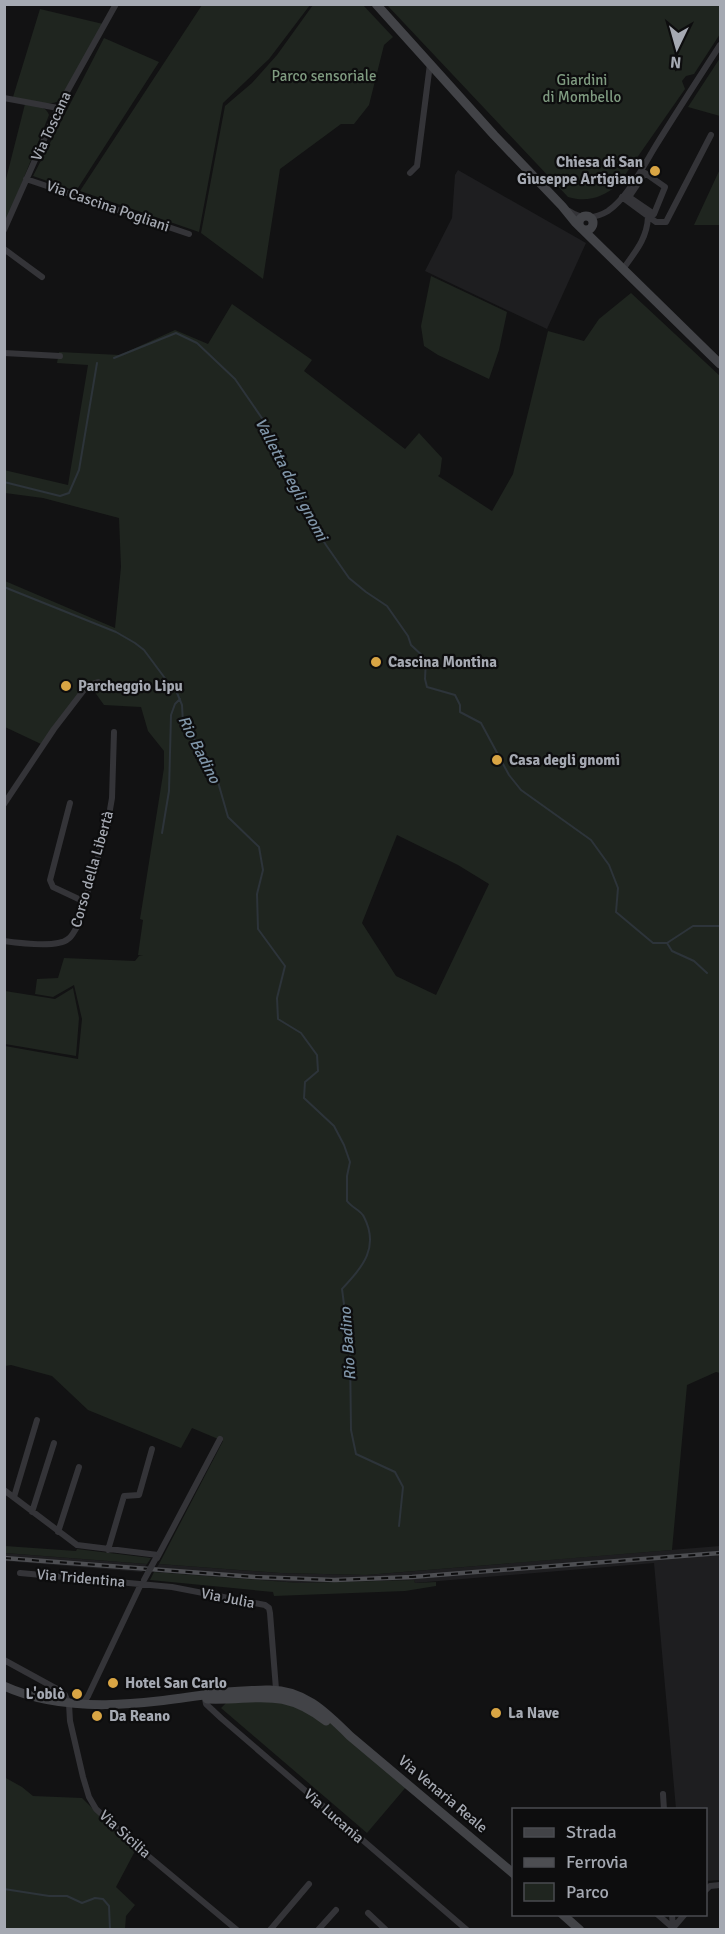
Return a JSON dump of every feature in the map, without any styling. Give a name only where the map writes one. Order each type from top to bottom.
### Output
[{"type":"street","points":[[376,4],[494,135],[582,228],[720,364]]},
{"type":"street","name":"Via Toscana","points":[[4,230],[58,108],[105,26],[114,5]]},
{"type":"street","points":[[562,206],[574,214],[586,217],[597,216],[604,213],[622,197],[720,45]]},
{"type":"street","points":[[410,172],[417,166],[430,64]]},
{"type":"street","points":[[4,98],[58,108]]},
{"type":"street","points":[[623,269],[644,238],[651,215],[665,187],[645,173],[629,197],[651,215],[657,222],[666,222],[711,135]]},
{"type":"street","name":"Via Cascina Pogliani","points":[[26,179],[189,234]]},
{"type":"street","points":[[622,197],[651,215]]},
{"type":"street","points":[[582,228],[580,221],[586,217]]},
{"type":"street","points":[[4,249],[42,277]]},
{"type":"street","points":[[4,352],[60,356]]},
{"type":"street","points":[[4,804],[54,729],[87,686],[98,682]]},
{"type":"street","name":"Corso della Libertà","points":[[4,941],[61,943],[69,939],[77,927],[107,827],[112,788],[114,732]]},
{"type":"street","points":[[70,803],[50,880],[53,887],[85,902]]},
{"type":"street","points":[[14,1497],[38,1420]]},
{"type":"street","points":[[82,1704],[88,1696],[142,1582],[220,1439]]},
{"type":"street","points":[[32,1512],[54,1443]]},
{"type":"street","points":[[108,1550],[124,1496],[139,1494],[153,1449]]},
{"type":"street","points":[[58,1532],[79,1467]]},
{"type":"street","points":[[4,1490],[76,1545],[157,1556]]},
{"type":"street","name":"Via Tridentina","points":[[20,1573],[142,1582]]},
{"type":"street","name":"Via Julia","points":[[142,1582],[266,1606],[270,1612],[282,1693]]},
{"type":"street","points":[[4,1660],[57,1689],[69,1704]]},
{"type":"street","points":[[4,1686],[26,1695],[69,1704],[282,1693]]},
{"type":"street","name":"Via Venaria Reale","points":[[282,1693],[296,1694],[314,1704],[512,1873]]},
{"type":"street","points":[[190,1697],[205,1699],[243,1695]]},
{"type":"street","name":"Via Lucania","points":[[205,1699],[207,1705],[225,1722],[467,1929]]},
{"type":"street","name":"Via Sicilia","points":[[69,1704],[70,1721],[80,1765],[87,1793],[93,1805],[135,1845],[237,1929]]},
{"type":"street","points":[[663,1794],[664,1808]]},
{"type":"street","points":[[270,1929],[309,1884]]},
{"type":"street","points":[[707,1888],[720,1885]]},
{"type":"street","points":[[318,1929],[336,1910]]},
{"type":"street","points":[[368,1913],[386,1929]]},
{"type":"street","points":[[564,1916],[580,1929]]},
{"type":"street","points":[[659,1916],[673,1929],[683,1916]]},
{"type":"shaded area","points":[[458,170],[586,243],[547,329],[425,271],[452,218],[455,175]]},
{"type":"shaded area","points":[[720,1546],[720,1880],[707,1881],[707,1808],[676,1808],[654,1563],[415,1583],[414,1580],[299,1583],[154,1572],[159,1564],[280,1573],[366,1575]]},
{"type":"shaded area","points":[[4,1553],[147,1564],[142,1572],[5,1561]]},
{"type":"green space","points":[[202,5],[310,5],[269,59],[223,103],[199,232],[80,191]]},
{"type":"green space","name":"Parco sensoriale","points":[[313,5],[363,5],[393,37],[384,45],[369,105],[354,124],[341,124],[280,169],[263,279],[201,233],[225,106],[252,83],[277,55]]},
{"type":"green space","name":"Giardini di Mombello","points":[[387,5],[720,5],[720,34],[694,74],[686,76],[682,81],[685,89],[618,185],[600,196],[575,199],[568,197]]},
{"type":"green space","points":[[40,9],[103,24],[61,100],[50,103],[37,103],[13,97]]},
{"type":"green space","points":[[104,38],[159,62],[76,191],[33,176]]},
{"type":"green space","points":[[720,58],[720,116],[688,107]]},
{"type":"green space","points":[[25,104],[45,109],[49,115],[5,225],[4,187]]},
{"type":"green space","points":[[720,169],[720,225],[694,225]]},
{"type":"green space","points":[[431,276],[507,312],[499,350],[489,379],[424,346],[421,326]]},
{"type":"green space","points":[[631,293],[720,376],[720,1373],[716,1372],[687,1385],[672,1550],[366,1575],[280,1573],[159,1564],[223,1441],[192,1428],[181,1448],[88,1410],[52,1376],[11,1365],[5,1366],[5,1046],[78,1059],[82,1019],[74,985],[53,997],[35,994],[37,979],[58,978],[64,958],[135,961],[139,956],[143,956],[138,955],[143,920],[140,919],[164,768],[164,751],[148,731],[141,707],[104,705],[89,684],[41,744],[5,727],[5,581],[115,628],[121,567],[119,518],[43,498],[5,493],[4,470],[68,485],[88,365],[57,363],[59,352],[120,355],[175,330],[208,344],[232,304],[312,360],[304,371],[405,449],[419,433],[442,458],[438,476],[492,511],[513,474],[548,331],[584,341],[599,319]],"holes":[[[397,835],[458,865],[489,884],[436,995],[396,976],[362,923]]]},
{"type":"green space","points":[[73,988],[79,1018],[76,1056],[5,1044],[5,991],[55,999]]},
{"type":"green space","points":[[5,1546],[76,1551],[77,1549],[151,1558],[147,1564],[5,1553]]},
{"type":"green space","points":[[154,1572],[299,1583],[414,1580],[415,1583],[436,1582],[436,1586],[405,1591],[274,1596],[273,1592],[150,1580]]},
{"type":"green space","points":[[274,1698],[332,1723],[406,1787],[367,1833],[221,1708],[228,1701]]},
{"type":"green space","points":[[4,1777],[33,1796],[82,1798],[135,1851],[116,1887],[135,1905],[126,1916],[125,1929],[5,1929]]},
{"type":"waterway","name":"Valletta degli gnomi","points":[[114,358],[176,333],[197,343],[235,379],[268,427],[281,464],[298,497],[313,516],[316,529],[349,578],[387,606],[408,636],[411,645],[426,659],[427,687],[455,695],[460,705],[460,712],[481,723],[509,775],[521,790],[591,840],[609,865],[618,888],[616,912],[653,943],[667,943],[693,926],[720,926]]},
{"type":"waterway","points":[[4,482],[60,496],[69,493],[79,470],[97,363]]},
{"type":"waterway","name":"Rio Badino","points":[[4,587],[116,632],[144,650],[167,681]]},
{"type":"waterway","name":"Rio Badino","points":[[175,688],[182,705],[183,723],[202,750],[218,782],[228,817],[259,847],[263,870],[257,894],[258,929],[285,966],[277,998],[278,1019],[301,1033],[317,1055],[318,1071],[305,1082],[304,1098],[334,1126],[344,1145],[350,1162],[347,1176],[347,1201],[363,1215],[368,1228],[370,1238],[366,1256],[362,1265],[342,1289],[350,1350],[351,1430],[356,1454],[395,1472],[403,1487],[399,1526]]},
{"type":"waterway","points":[[162,833],[169,791],[171,715],[175,704],[180,699]]},
{"type":"waterway","points":[[667,943],[672,951],[694,961],[707,973]]},
{"type":"waterway","points":[[4,1889],[49,1896],[67,1896],[82,1903],[95,1898],[103,1899],[109,1906],[110,1930]]},
{"type":"railway","points":[[4,1558],[255,1577],[334,1580],[412,1577],[720,1553]]},
{"type":"place","name":"Chiesa di San Giuseppe Artigiano","points":[[655,171]]},
{"type":"place","name":"Cascina Montina","points":[[376,662]]},
{"type":"place","name":"Parcheggio Lipu","points":[[66,686]]},
{"type":"place","name":"Casa degli gnomi","points":[[497,760]]},
{"type":"place","name":"Hotel San Carlo","points":[[113,1683]]},
{"type":"place","name":"L'oblò","points":[[77,1694]]},
{"type":"place","name":"La Nave","points":[[496,1713]]},
{"type":"place","name":"Da Reano","points":[[97,1716]]}]
